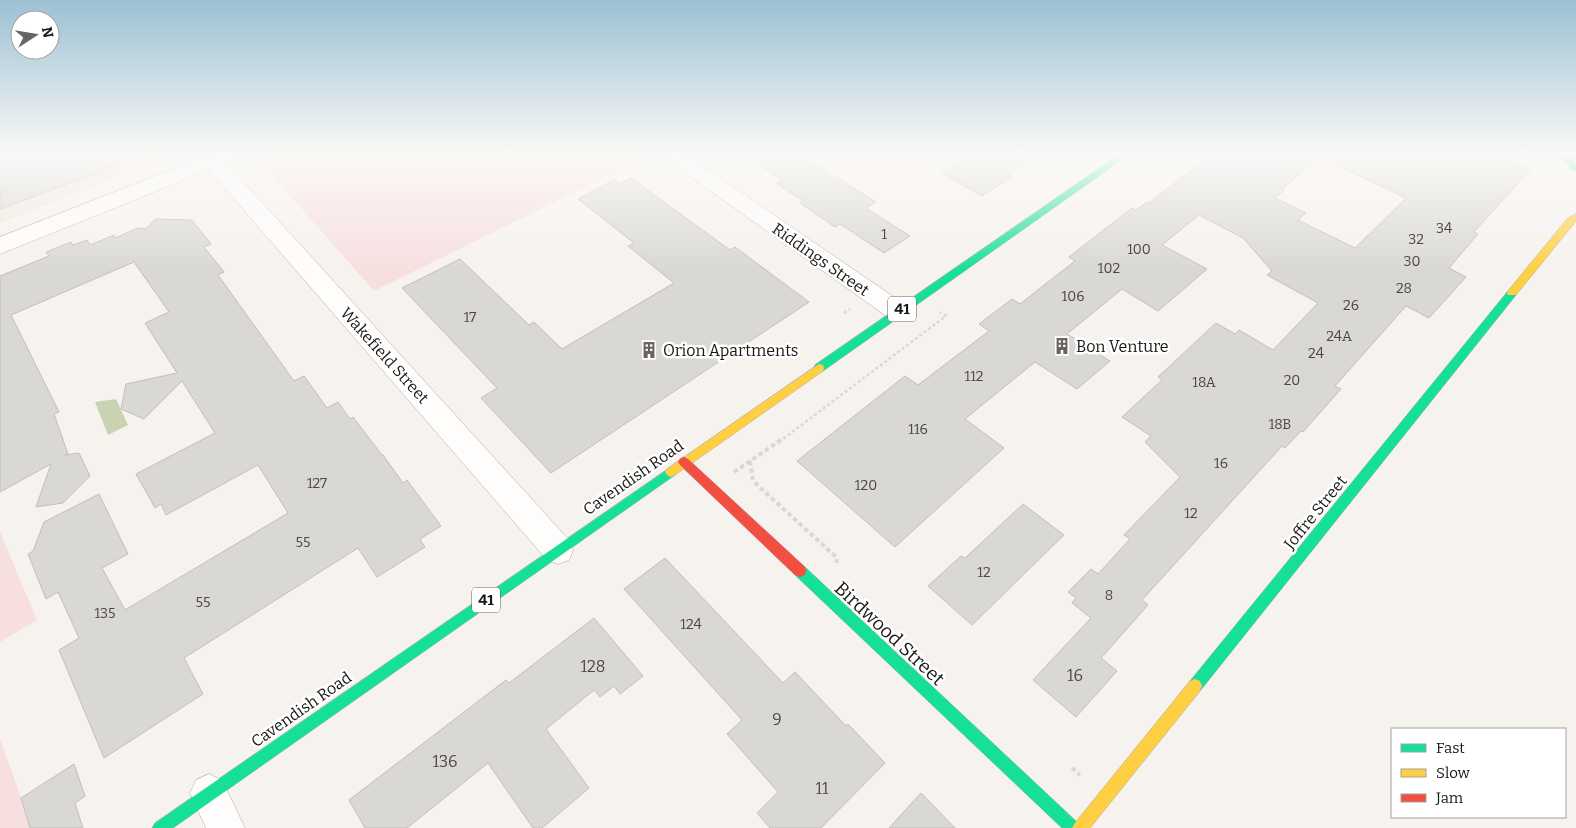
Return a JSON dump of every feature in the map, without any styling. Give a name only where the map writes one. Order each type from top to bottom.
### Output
[{"type":"street","points":[[0,246],[134,193]]},
{"type":"street","name":"Wakefield Street","points":[[251,193],[558,550]]},
{"type":"street","name":"Riddings Street","points":[[727,193],[898,312]]},
{"type":"street","name":"Cavendish Road","points":[[160,828],[1070,193]]},
{"type":"street","name":"Joffre Street","points":[[1080,828],[1576,217]]},
{"type":"street","name":"Birdwood Street","points":[[684,462],[1073,828]]},
{"type":"street","points":[[209,793],[226,828]]},
{"type":"path","points":[[734,472],[767,451],[946,316]]},
{"type":"path","points":[[750,461],[753,481],[836,557],[837,566]]},
{"type":"shaded area","points":[[0,193],[78,193],[0,223]]},
{"type":"shaded area","points":[[288,193],[574,193],[374,291]]},
{"type":"shaded area","points":[[116,399],[128,425],[108,435],[95,402]]},
{"type":"shaded area","points":[[0,532],[37,620],[0,642]]},
{"type":"shaded area","points":[[0,739],[32,828],[0,828]]},
{"type":"building","points":[[0,193],[44,193],[0,209]]},
{"type":"building","name":"Orion Apartments","points":[[590,193],[651,193],[730,250],[735,247],[809,302],[551,473],[481,398],[497,388],[402,288],[460,259],[529,325],[534,322],[562,349],[674,283],[628,246],[634,243],[578,199]]},
{"type":"building","points":[[790,193],[861,193],[876,202],[866,208],[910,236],[884,253],[840,224],[835,227],[800,203],[803,201]]},
{"type":"building","points":[[976,193],[987,193],[982,196]]},
{"type":"building","points":[[1162,193],[1281,193],[1275,198],[1306,213],[1298,220],[1355,248],[1406,198],[1395,193],[1510,193],[1474,232],[1478,234],[1449,268],[1466,277],[1429,318],[1406,306],[1335,386],[1341,389],[1303,432],[1301,431],[1285,448],[1282,446],[1142,600],[1148,605],[1101,658],[1117,671],[1076,717],[1033,680],[1091,618],[1072,603],[1076,598],[1068,592],[1091,569],[1098,574],[1130,539],[1124,535],[1180,477],[1145,442],[1151,436],[1122,417],[1162,380],[1158,377],[1216,323],[1235,334],[1239,330],[1273,350],[1318,303],[1267,275],[1272,271],[1243,238],[1199,215],[1162,245],[1207,269],[1158,311],[1122,289],[1067,334],[1110,361],[1077,389],[1035,362],[965,419],[1004,448],[895,547],[797,461],[905,376],[918,385],[989,331],[979,324],[1012,299],[1020,304],[1075,261],[1069,257],[1132,208],[1136,210],[1147,202],[1149,203]]},
{"type":"building","points":[[155,219],[192,220],[211,244],[204,247],[224,272],[218,275],[294,381],[304,376],[327,408],[338,402],[350,419],[353,417],[403,483],[407,480],[441,526],[420,539],[425,547],[377,577],[358,548],[184,658],[203,694],[104,758],[59,650],[79,638],[58,592],[46,599],[28,554],[33,551],[44,522],[99,494],[128,554],[102,568],[125,610],[288,513],[258,465],[166,515],[161,504],[155,508],[136,474],[215,433],[182,381],[144,419],[121,409],[126,384],[177,373],[145,323],[169,312],[134,262],[11,315],[59,412],[54,414],[68,454],[65,455],[79,453],[90,476],[63,503],[36,507],[51,464],[0,492],[0,276],[49,256],[46,252],[71,242],[73,245],[87,240],[90,245],[114,235],[115,238],[138,228],[146,229]]},
{"type":"building","points":[[1023,504],[1064,535],[972,625],[928,586],[961,556],[965,558]]},
{"type":"building","points":[[665,558],[783,683],[795,672],[846,726],[848,724],[885,763],[821,828],[770,828],[757,813],[778,792],[727,734],[742,720],[624,589]]},
{"type":"building","points":[[594,618],[643,676],[620,694],[614,686],[600,697],[594,690],[546,729],[589,788],[542,828],[533,828],[488,763],[407,828],[365,828],[349,800],[506,680],[509,683]]},
{"type":"building","points":[[74,764],[85,796],[75,803],[83,828],[30,828],[21,798]]},
{"type":"building","points":[[921,793],[955,828],[889,828]]},
{"type":"traffic: fast","points":[[819,368],[1071,193]]},
{"type":"traffic: fast","points":[[1195,686],[1512,293]]},
{"type":"traffic: fast","points":[[160,828],[671,472]]},
{"type":"traffic: fast","points":[[800,571],[1073,828]]},
{"type":"traffic: slow","points":[[1512,293],[1570,221],[1576,217]]},
{"type":"traffic: slow","points":[[671,472],[819,368]]},
{"type":"traffic: slow","points":[[1080,828],[1195,686]]},
{"type":"traffic: jam","points":[[684,462],[800,571]]},
{"type":"place","name":"Bon Venture","points":[[1062,346]]},
{"type":"place","name":"Orion Apartments","points":[[649,350]]}]
